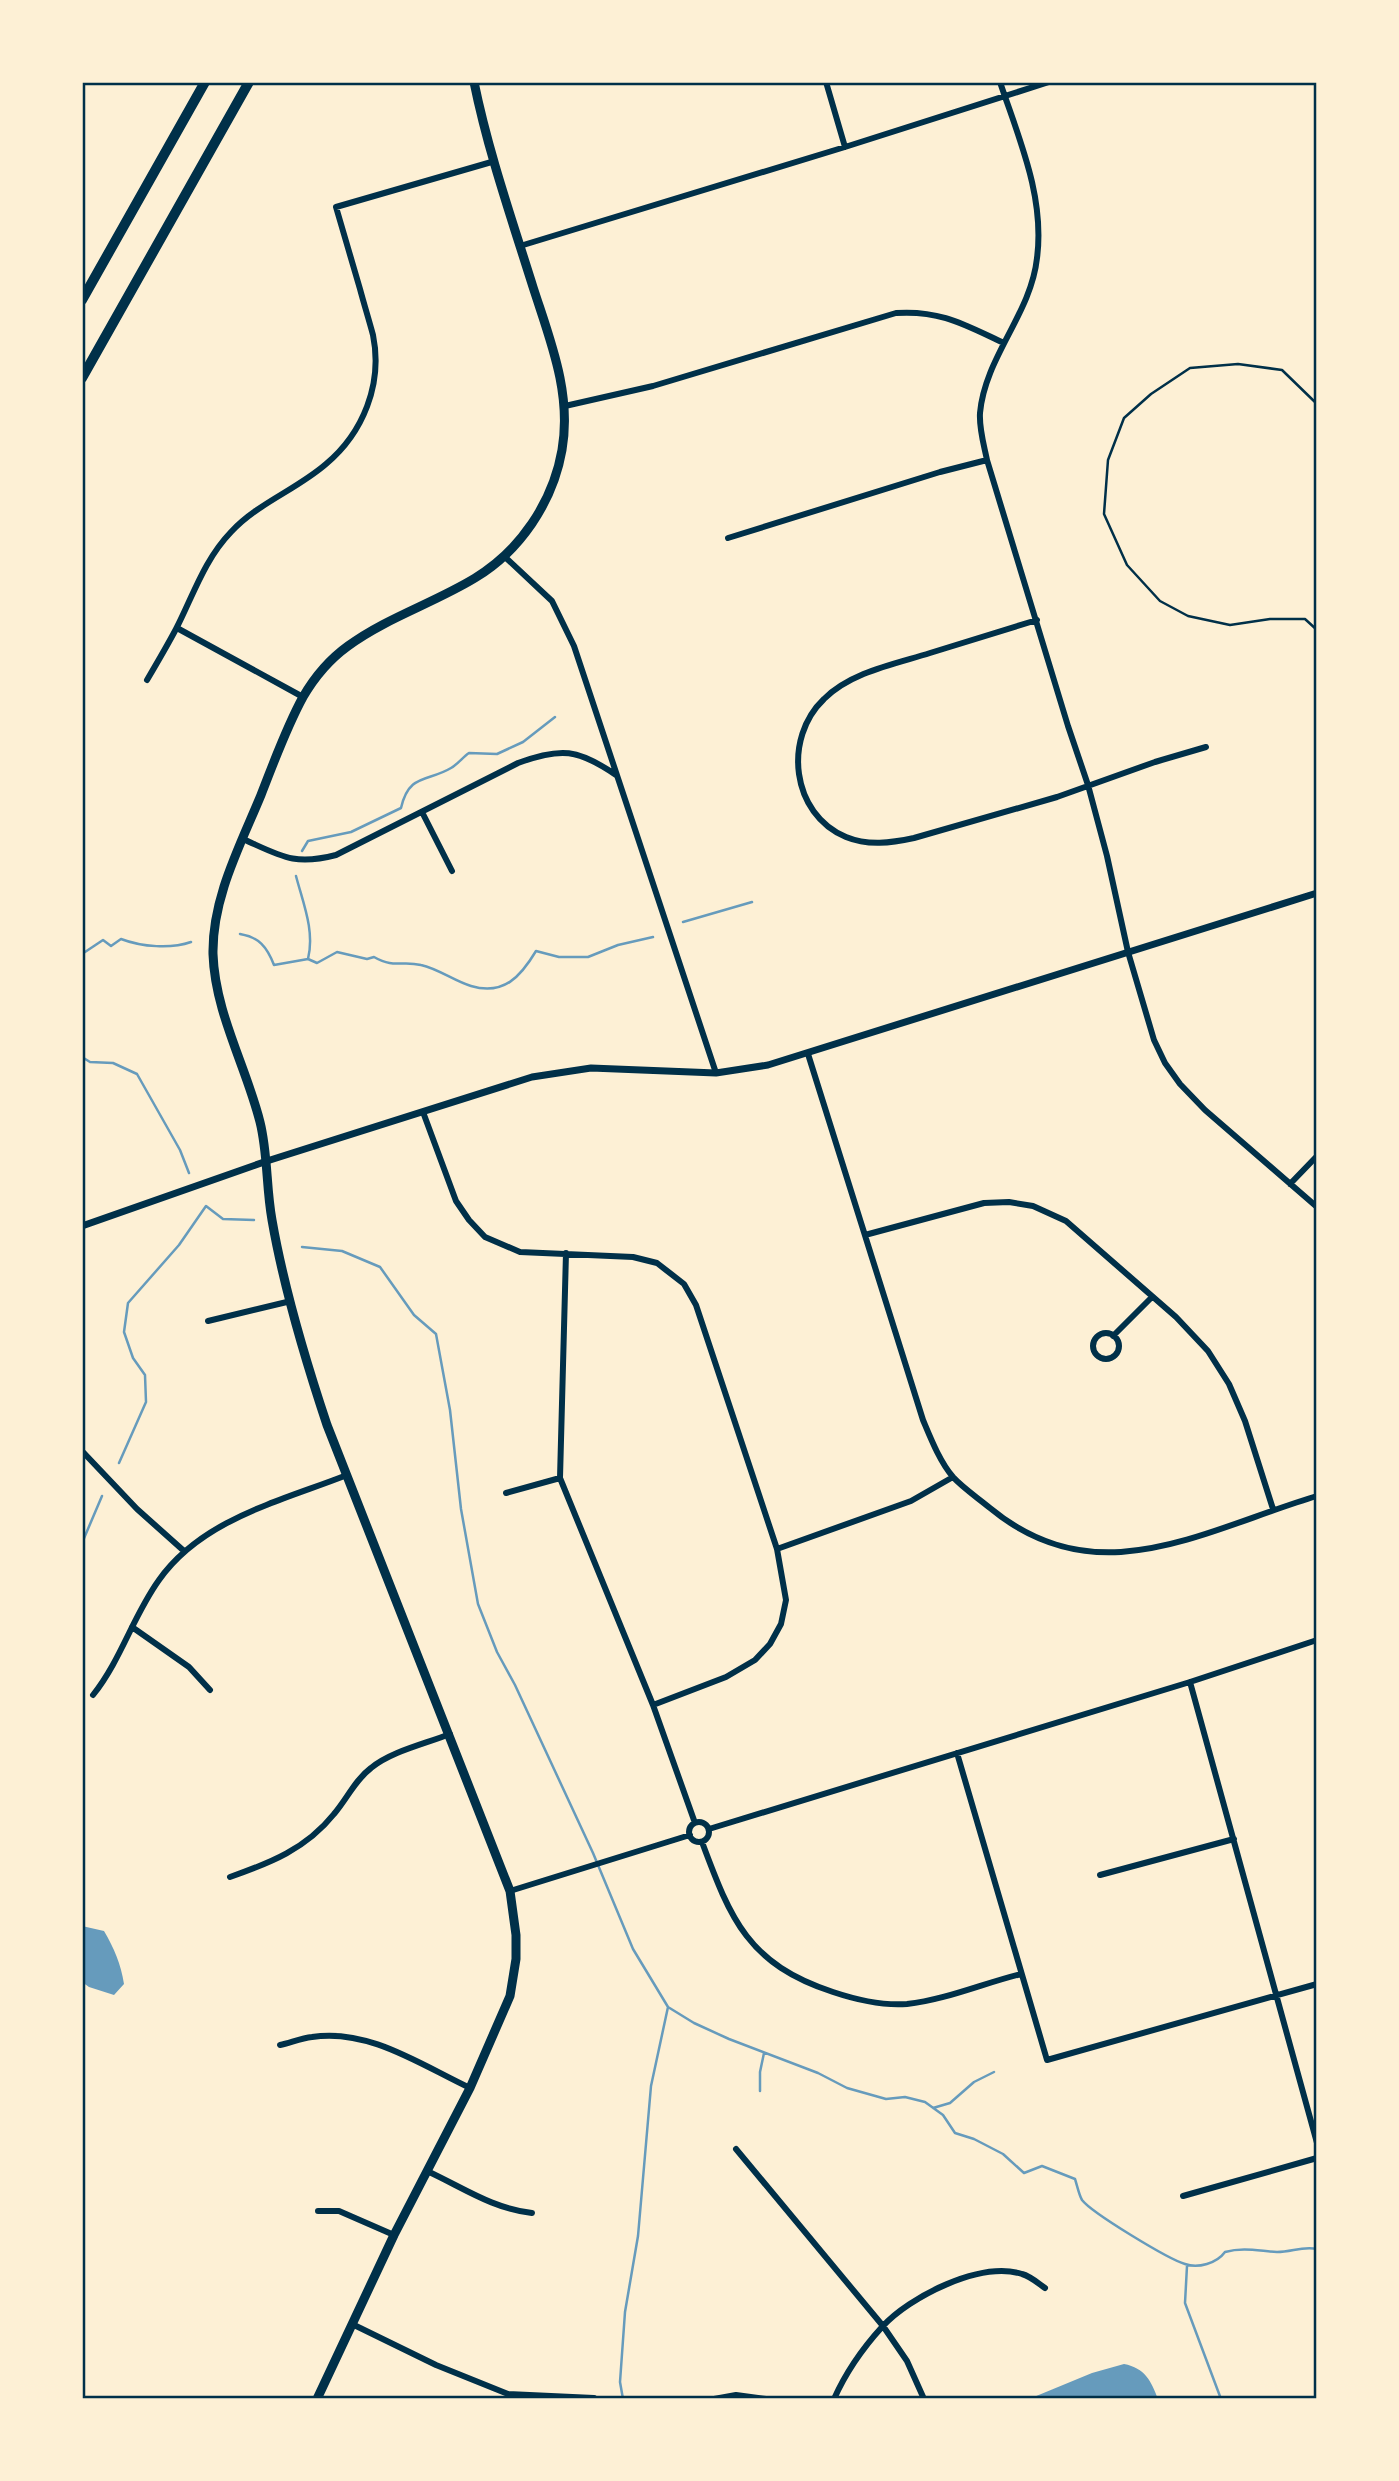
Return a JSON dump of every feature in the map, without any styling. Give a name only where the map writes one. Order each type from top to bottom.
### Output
[{"type":"highway","points":[[82,300],[205,82]]},
{"type":"highway","points":[[82,378],[249,82]]},
{"type":"main road","points":[[317,2399],[394,2235],[470,2088],[509,1996],[516,1959],[516,1935],[510,1891],[316,1392],[272,1222],[267,1161],[259,1116],[222,1006],[214,969],[214,939],[217,910],[225,882],[288,728],[303,697],[321,672],[345,648],[365,635],[474,579],[504,556],[534,521],[554,480],[564,436],[565,406],[557,363],[520,246],[474,82]]},
{"type":"street","points":[[826,82],[845,147]]},
{"type":"street","points":[[1000,82],[1030,176],[1040,225],[1032,283],[987,381],[981,404],[980,428],[987,460],[1088,785],[1128,953],[1154,1040],[1165,1063],[1180,1084],[1205,1110],[1317,1207]]},
{"type":"street","points":[[520,246],[1049,82]]},
{"type":"street","points":[[147,680],[177,628],[197,582],[229,533],[266,502],[327,464],[344,447],[363,417],[372,395],[375,372],[373,337],[336,207],[495,161]]},
{"type":"street","points":[[565,406],[653,386],[897,313],[922,312],[947,317],[1004,343]]},
{"type":"street","points":[[728,538],[987,460]]},
{"type":"street","points":[[504,556],[551,601],[565,623],[716,1073]]},
{"type":"street","points":[[1037,620],[878,669],[845,684],[825,697],[809,715],[800,737],[798,772],[804,796],[816,816],[834,831],[856,840],[891,842],[914,838],[1057,797],[1206,747]]},
{"type":"street","points":[[177,628],[303,697]]},
{"type":"street","points":[[243,839],[290,859],[314,860],[337,855],[518,763],[541,754],[561,751],[577,753],[596,761],[617,776]]},
{"type":"street","points":[[422,812],[452,871]]},
{"type":"street","points":[[82,1226],[267,1161],[532,1077],[568,1070],[627,1068],[716,1073],[768,1065],[1317,893]]},
{"type":"street","points":[[808,1054],[923,1420],[934,1445],[953,1476],[1014,1525],[1071,1549],[1094,1552],[1142,1552],[1317,1496]]},
{"type":"street","points":[[423,1112],[450,1190],[476,1229],[497,1244],[520,1252],[633,1257],[657,1263],[684,1284],[696,1305],[777,1549],[786,1600],[781,1624],[770,1644],[755,1660],[726,1677],[653,1705]]},
{"type":"street","points":[[1290,1184],[1317,1156]]},
{"type":"street","points":[[865,1235],[984,1203],[1009,1202],[1033,1206],[1066,1220],[1200,1342],[1229,1384],[1245,1421],[1273,1509]]},
{"type":"street","points":[[566,1253],[560,1478],[653,1705],[695,1823]]},
{"type":"street","points":[[1114,1336],[1152,1297]]},
{"type":"street","points":[[208,1321],[291,1301]]},
{"type":"street","points":[[1101,1334],[1114,1336],[1118,1342],[1115,1354],[1105,1358],[1097,1355],[1093,1348],[1095,1339],[1101,1334]]},
{"type":"street","points":[[82,1451],[136,1509],[184,1551]]},
{"type":"street","points":[[93,1695],[119,1656],[158,1580],[184,1551],[214,1529],[236,1518],[347,1475]]},
{"type":"street","points":[[777,1549],[900,1505],[953,1476]]},
{"type":"street","points":[[506,1493],[560,1478]]},
{"type":"street","points":[[132,1627],[189,1667],[210,1690]]},
{"type":"street","points":[[709,1829],[1190,1682],[1317,1640]]},
{"type":"street","points":[[1190,1682],[1317,2143]]},
{"type":"street","points":[[230,1877],[267,1864],[300,1847],[320,1831],[373,1766],[450,1734]]},
{"type":"street","points":[[957,1753],[1047,2060],[1317,1984]]},
{"type":"street","points":[[702,1842],[693,1840],[690,1829],[695,1823],[702,1822],[709,1829]]},
{"type":"street","points":[[702,1842],[708,1837],[709,1829]]},
{"type":"street","points":[[510,1891],[690,1835]]},
{"type":"street","points":[[1100,1875],[1234,1839]]},
{"type":"street","points":[[702,1842],[723,1898],[742,1931],[767,1957],[804,1982],[858,2000],[906,2004],[930,2000],[1021,1974]]},
{"type":"street","points":[[280,2045],[313,2037],[345,2037],[368,2041],[470,2088]]},
{"type":"street","points":[[736,2150],[883,2326],[907,2361],[924,2399]]},
{"type":"street","points":[[1183,2196],[1317,2158]]},
{"type":"street","points":[[427,2171],[495,2205],[532,2213]]},
{"type":"street","points":[[318,2211],[339,2211],[394,2235]]},
{"type":"street","points":[[834,2399],[851,2367],[883,2326],[925,2295],[956,2280],[1008,2271],[1023,2274],[1045,2287]]},
{"type":"street","points":[[352,2324],[508,2396],[594,2398]]},
{"type":"street","points":[[714,2399],[736,2395],[766,2399]]},
{"type":"lane","points":[[1317,404],[1282,370],[1238,365],[1190,368],[1151,394],[1124,418],[1108,460],[1104,514],[1127,565],[1160,601],[1188,616],[1230,625],[1270,619],[1304,619],[1317,630]]},
{"type":"water","points":[[82,1926],[104,1931],[114,1950],[124,1984],[114,1995],[82,1982]]},
{"type":"water","points":[[1124,2364],[1146,2376],[1158,2399],[1029,2399],[1092,2373]]},
{"type":"waterway","points":[[302,851],[308,841],[351,832],[401,808],[414,784],[451,768],[469,753],[497,754],[523,742],[555,717]]},
{"type":"waterway","points":[[296,876],[309,928],[308,959]]},
{"type":"waterway","points":[[683,922],[752,902]]},
{"type":"waterway","points":[[240,934],[262,944],[274,965],[308,959],[317,963],[337,952],[367,959],[374,957],[381,961],[421,965],[465,984],[483,988],[493,988],[510,982],[518,976],[536,951],[559,957],[588,957],[618,945],[653,937]]},
{"type":"waterway","points":[[82,954],[103,940],[111,946],[121,939],[156,946],[175,946],[191,942]]},
{"type":"waterway","points":[[82,1057],[90,1062],[113,1063],[137,1074],[180,1150],[189,1173]]},
{"type":"waterway","points":[[119,1463],[146,1402],[145,1375],[133,1358],[124,1332],[128,1303],[179,1245],[206,1206],[223,1219],[254,1220]]},
{"type":"waterway","points":[[302,1247],[342,1251],[380,1267],[414,1315],[436,1334],[450,1410],[461,1509],[478,1604],[497,1652],[593,1853],[633,1949],[668,2007],[651,2086],[638,2236],[625,2312],[620,2382],[623,2399]]},
{"type":"waterway","points":[[82,1543],[102,1496]]},
{"type":"waterway","points":[[668,2007],[729,2039],[818,2073],[847,2088],[886,2099],[905,2097],[925,2102],[943,2115],[955,2133],[974,2139],[1003,2154],[1024,2173],[1042,2166],[1075,2179],[1082,2200],[1100,2215],[1163,2254],[1185,2264],[1207,2264],[1225,2252],[1238,2250],[1277,2252],[1317,2249]]},
{"type":"waterway","points":[[760,2091],[764,2053]]},
{"type":"waterway","points":[[933,2108],[950,2103],[974,2082],[994,2072]]},
{"type":"waterway","points":[[1187,2266],[1185,2303],[1221,2399]]}]
